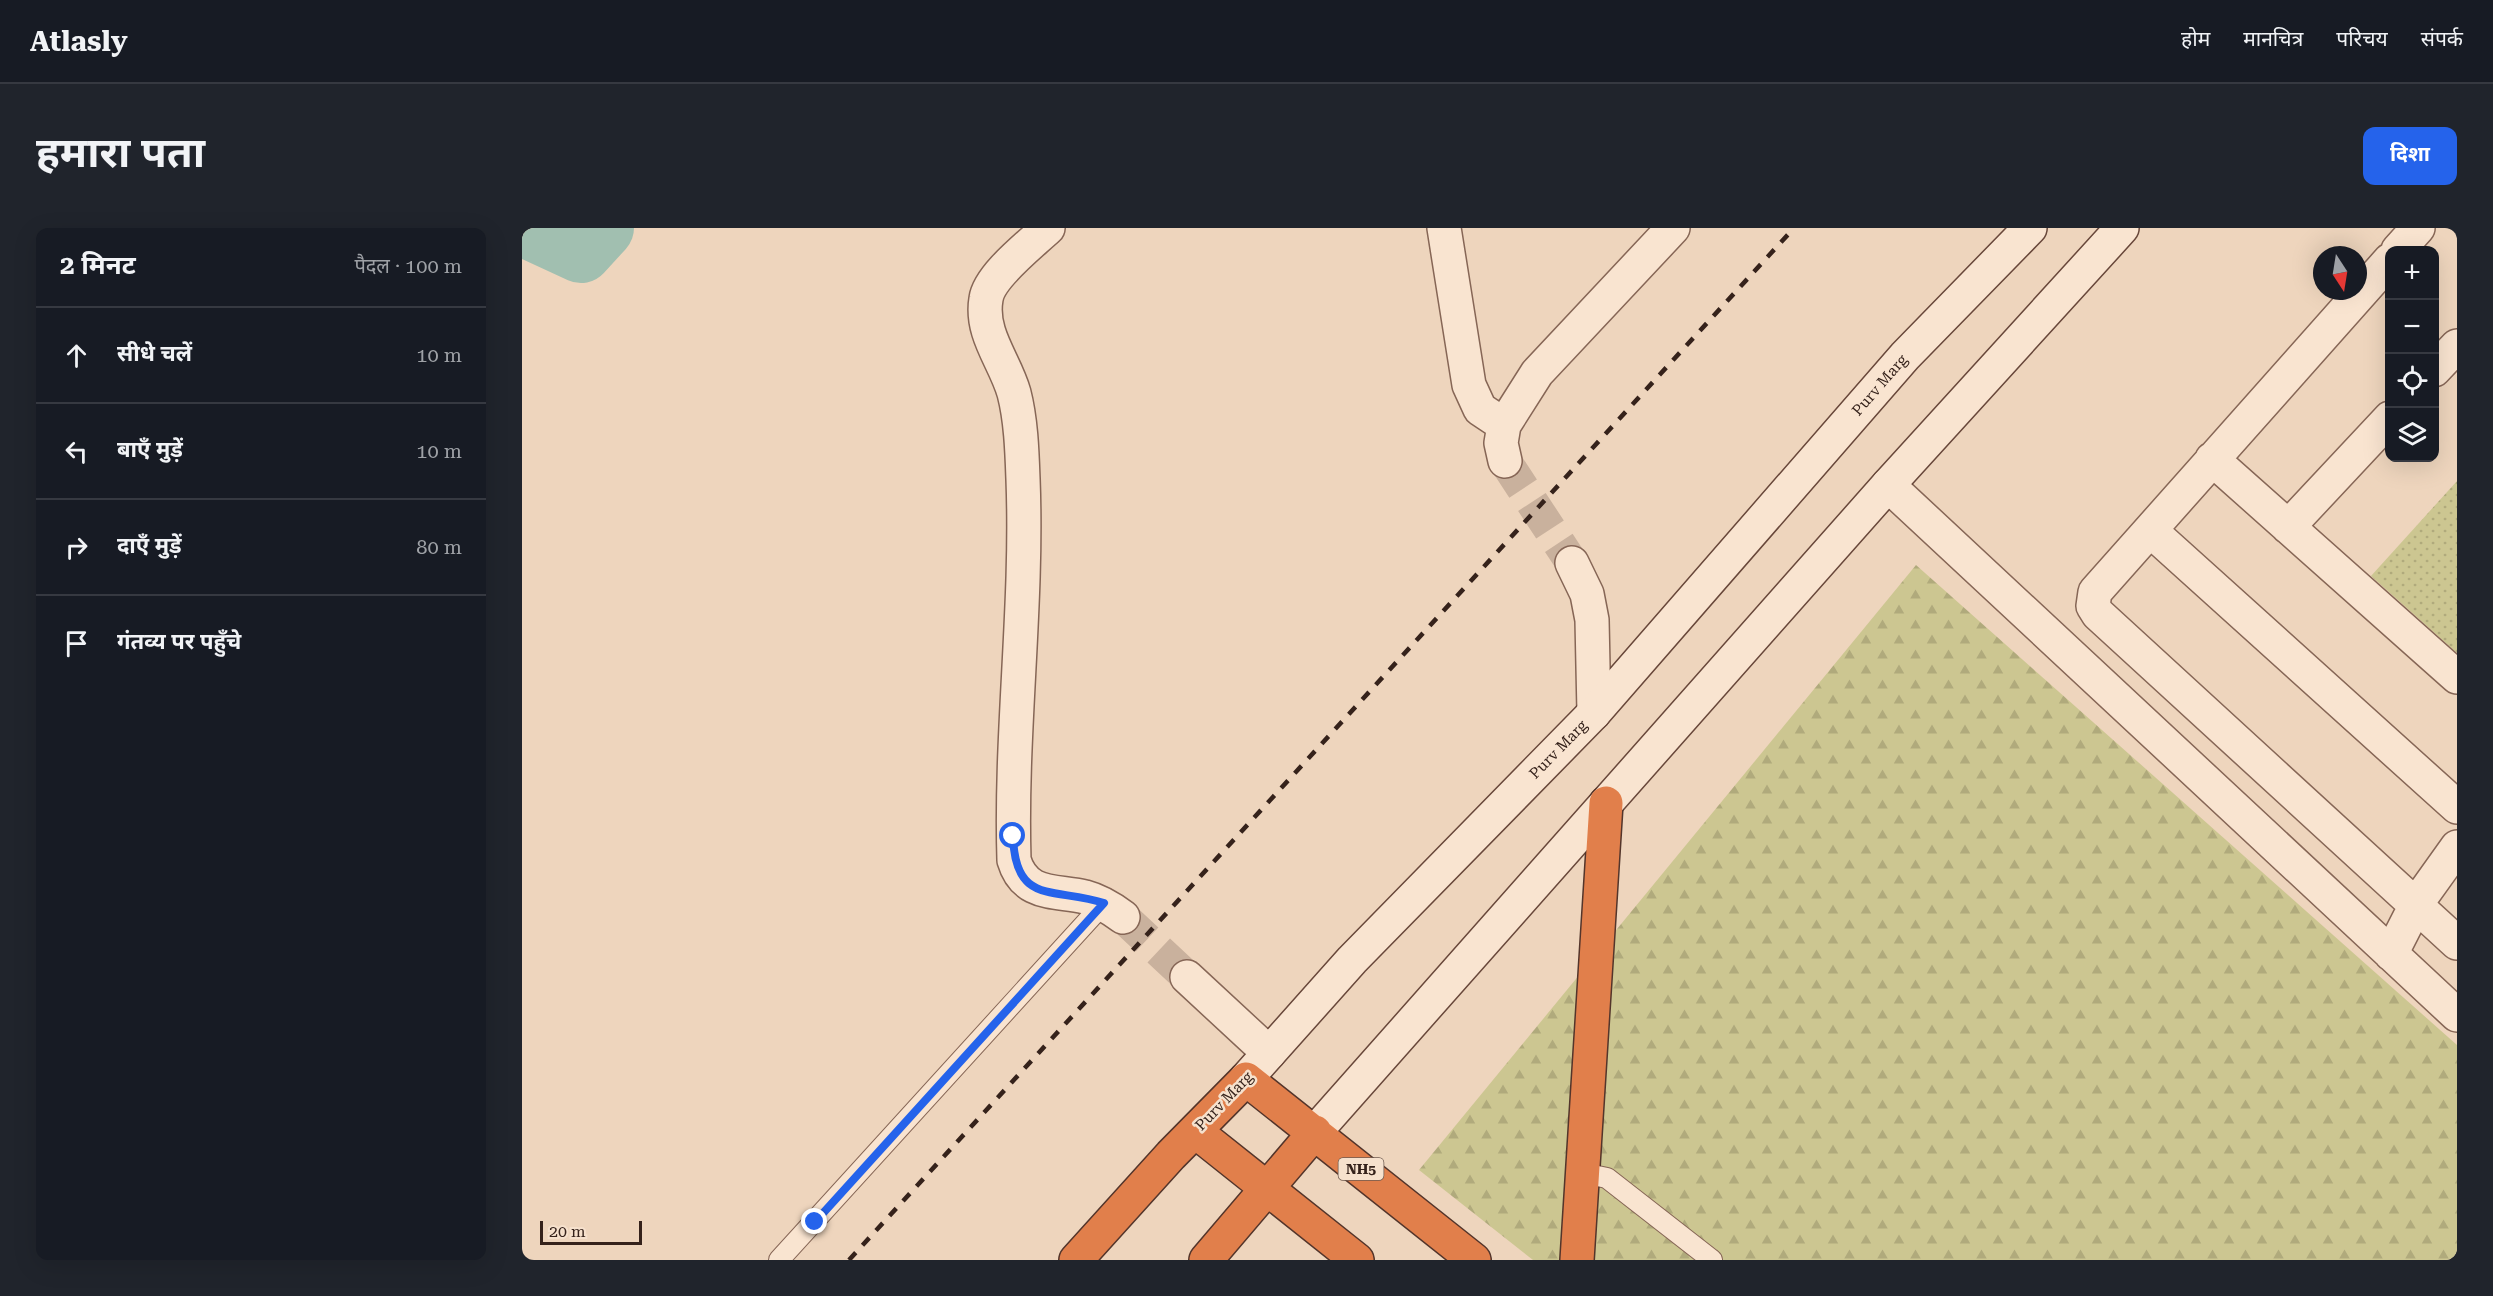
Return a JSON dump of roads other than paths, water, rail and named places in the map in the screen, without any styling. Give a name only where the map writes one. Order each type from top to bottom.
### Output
[{"type":"highway","points":[[1577,1260],[1606,804]]},
{"type":"highway","name":"NH5","points":[[1246,1079],[1474,1260]]},
{"type":"highway","name":"Purv Marg","points":[[1076,1260],[1246,1079]]},
{"type":"highway","points":[[1196,1131],[1358,1260]]},
{"type":"highway","points":[[1206,1260],[1315,1132]]},
{"type":"street","points":[[1048,228],[993,281],[986,297],[985,319],[1013,392],[1023,478],[1023,574],[1014,860],[1017,871],[1040,889],[1113,910]]},
{"type":"street","points":[[1444,228],[1468,385],[1480,409],[1504,424]]},
{"type":"street","points":[[1505,461],[1502,443],[1504,424],[1537,373],[1673,228]]},
{"type":"street","name":"Purv Marg","points":[[1246,1079],[1352,960],[1594,713],[1905,356],[2030,228]]},
{"type":"street","points":[[1315,1132],[1888,485],[2122,228]]},
{"type":"street","points":[[2402,246],[2418,228]]},
{"type":"street","points":[[2385,266],[2095,592],[2093,606],[2098,614],[2457,943]]},
{"type":"street","points":[[2439,365],[2457,346]]},
{"type":"street","points":[[2288,527],[2385,423]]},
{"type":"street","points":[[2212,459],[2457,678]]},
{"type":"street","points":[[1888,485],[2457,1015]]},
{"type":"street","points":[[2151,531],[2457,807]]},
{"type":"street","points":[[1572,563],[1587,594],[1592,620],[1594,713]]},
{"type":"street","points":[[2391,954],[2416,903],[2457,847]]},
{"type":"street","points":[[1187,977],[1269,1053]]},
{"type":"lane","points":[[779,1260],[1113,910]]},
{"type":"lane","points":[[1583,1173],[1607,1178],[1712,1260]]},
{"type":"waterway","points":[[529,228],[581,252],[603,228]]},
{"type":"tunnel","points":[[1505,461],[1572,563]]},
{"type":"tunnel","points":[[1123,917],[1187,977]]},
{"type":"railway","points":[[849,1260],[1794,228]]}]
